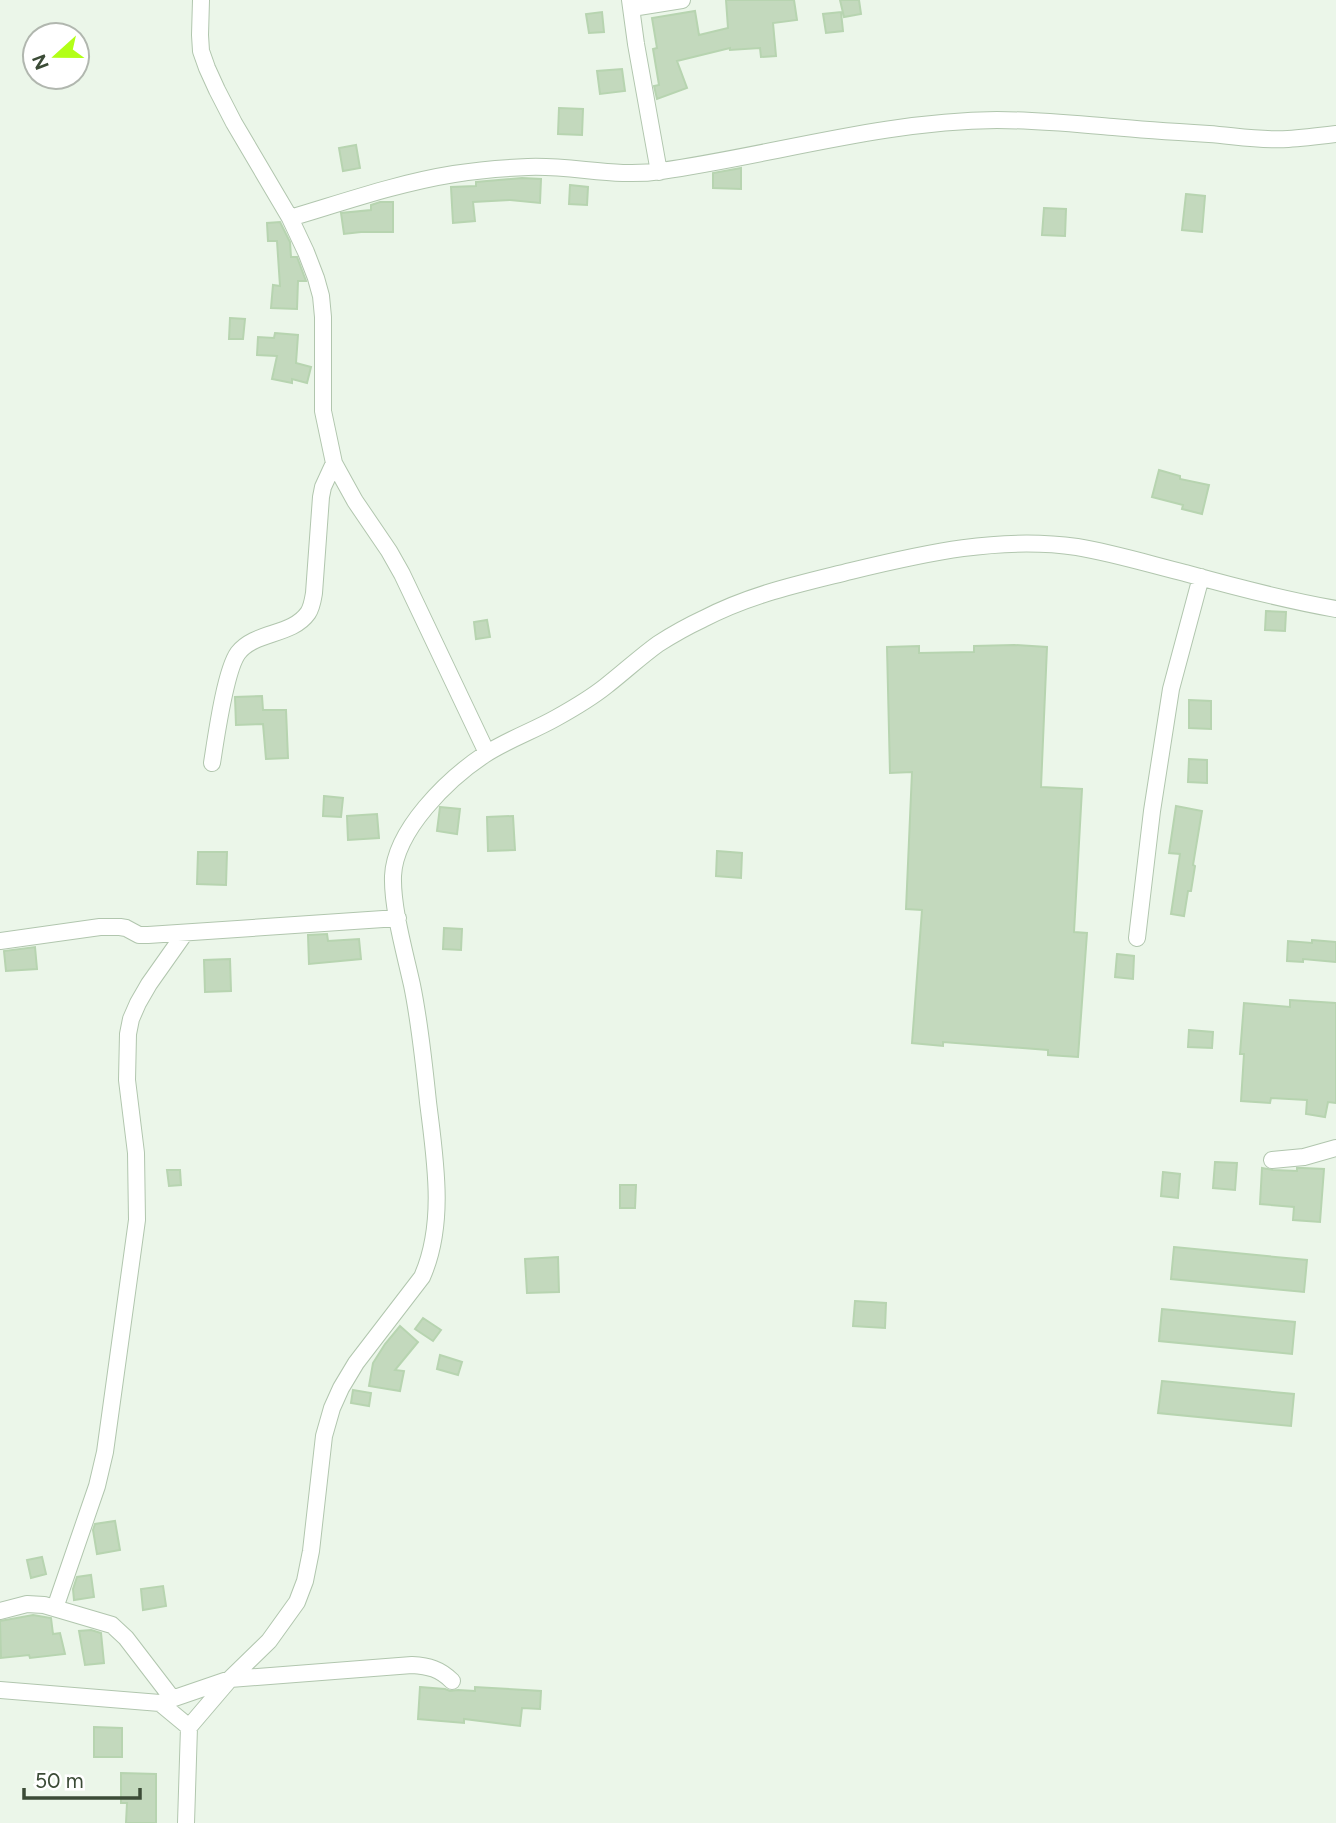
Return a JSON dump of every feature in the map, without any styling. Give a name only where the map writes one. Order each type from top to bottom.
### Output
[{"type":"street","points":[[201,0],[201,51],[216,90],[290,218],[316,278],[323,317],[323,411],[334,463],[402,574],[487,753]]},
{"type":"street","points":[[659,172],[631,4],[682,0]]},
{"type":"street","points":[[290,218],[415,182],[453,174],[533,167],[610,173],[659,172],[831,138],[958,121],[1057,122],[1252,139],[1336,134]]},
{"type":"street","points":[[212,763],[228,679],[236,656],[248,645],[303,619],[311,608],[321,496],[334,463]]},
{"type":"street","points":[[186,1823],[189,1727],[230,1679],[269,1641],[297,1602],[311,1551],[324,1436],[332,1408],[356,1363],[422,1277],[429,1261],[436,1214],[435,1164],[423,1054],[393,876],[395,862],[404,840],[425,808],[463,771],[487,753],[578,705],[658,644],[691,625],[740,601],[782,587],[936,552],[999,544],[1050,544],[1091,550],[1299,603],[1336,609]]},
{"type":"street","points":[[1138,938],[1164,728],[1171,690],[1201,578]]},
{"type":"street","points":[[0,941],[100,926],[126,928],[135,934],[143,935],[398,918]]},
{"type":"street","points":[[55,1608],[97,1486],[105,1452],[137,1220],[136,1153],[127,1080],[130,1026],[138,1003],[149,984],[186,933]]},
{"type":"street","points":[[1272,1160],[1304,1157],[1336,1148]]},
{"type":"street","points":[[0,1611],[27,1604],[44,1605],[104,1622],[120,1631],[166,1700],[189,1727]]},
{"type":"street","points":[[0,1690],[166,1700],[230,1679],[412,1665],[437,1670],[452,1681]]},
{"type":"building","points":[[726,0],[794,0],[797,20],[773,23],[776,56],[761,57],[760,48],[730,48],[677,61],[687,88],[657,99],[654,86],[659,85],[653,49],[657,48],[652,18],[695,11],[699,35],[728,28]]},
{"type":"building","points":[[840,0],[859,0],[861,14],[844,17]]},
{"type":"building","points":[[602,12],[604,32],[589,33],[586,14]]},
{"type":"building","points":[[841,12],[843,31],[826,33],[823,14]]},
{"type":"building","points":[[622,69],[625,91],[600,94],[597,71]]},
{"type":"building","points":[[559,108],[583,109],[582,135],[558,134]]},
{"type":"building","points":[[356,145],[360,168],[343,171],[339,148]]},
{"type":"building","points":[[741,168],[741,189],[713,188],[713,173]]},
{"type":"building","points":[[541,179],[540,203],[510,200],[473,202],[475,221],[453,223],[451,187],[476,186],[476,182]]},
{"type":"building","points":[[570,185],[588,187],[587,205],[569,204]]},
{"type":"building","points":[[1186,194],[1205,196],[1202,232],[1182,230]]},
{"type":"building","points":[[393,202],[393,232],[344,234],[341,213],[371,210],[371,205]]},
{"type":"building","points":[[1044,208],[1066,209],[1065,236],[1042,235]]},
{"type":"building","points":[[280,222],[290,242],[291,257],[297,257],[306,281],[298,281],[297,309],[271,308],[273,285],[280,286],[277,241],[268,241],[267,223]]},
{"type":"building","points":[[230,318],[245,319],[243,339],[229,339]]},
{"type":"building","points":[[275,333],[298,335],[296,363],[311,367],[307,383],[292,379],[292,383],[272,379],[277,356],[257,355],[258,337],[274,338]]},
{"type":"building","points":[[1159,470],[1180,476],[1180,479],[1209,485],[1202,514],[1182,509],[1183,505],[1152,497]]},
{"type":"building","points":[[1266,611],[1286,612],[1285,631],[1265,630]]},
{"type":"building","points":[[487,620],[490,637],[476,639],[474,622]]},
{"type":"building","points":[[919,646],[919,653],[974,652],[974,646],[1047,647],[1041,787],[1082,789],[1074,932],[1087,933],[1078,1057],[1048,1055],[1048,1050],[943,1042],[943,1046],[912,1043],[922,910],[906,909],[912,772],[890,773],[887,647]]},
{"type":"building","points":[[262,696],[263,710],[286,710],[288,758],[266,759],[263,724],[236,725],[235,697]]},
{"type":"building","points":[[1189,700],[1211,701],[1211,729],[1189,728]]},
{"type":"building","points":[[1189,759],[1207,760],[1207,783],[1188,782]]},
{"type":"building","points":[[324,796],[343,798],[341,817],[323,816]]},
{"type":"building","points":[[1176,806],[1202,811],[1191,891],[1188,891],[1184,916],[1171,914],[1180,854],[1169,853]]},
{"type":"building","points":[[440,807],[460,809],[457,834],[437,831]]},
{"type":"building","points":[[377,814],[379,838],[348,840],[347,816]]},
{"type":"building","points":[[513,816],[515,850],[488,851],[487,817]]},
{"type":"building","points":[[717,851],[742,853],[741,878],[716,876]]},
{"type":"building","points":[[198,852],[227,852],[226,885],[197,884]]},
{"type":"building","points":[[444,928],[462,929],[461,950],[443,949]]},
{"type":"building","points":[[327,934],[328,941],[359,939],[361,959],[309,964],[308,935]]},
{"type":"building","points":[[1312,940],[1336,942],[1336,962],[1303,959],[1303,962],[1287,961],[1288,941],[1312,943]]},
{"type":"building","points":[[35,947],[37,969],[6,971],[4,951]]},
{"type":"building","points":[[1117,954],[1134,956],[1133,979],[1115,977]]},
{"type":"building","points":[[230,959],[231,991],[205,992],[204,960]]},
{"type":"building","points":[[1290,1000],[1336,1003],[1336,1103],[1328,1102],[1325,1117],[1306,1114],[1307,1100],[1271,1098],[1270,1103],[1241,1101],[1244,1054],[1240,1054],[1244,1003],[1290,1007]]},
{"type":"building","points":[[1189,1030],[1213,1032],[1212,1048],[1188,1047]]},
{"type":"building","points":[[1215,1162],[1237,1163],[1235,1190],[1213,1188]]},
{"type":"building","points":[[1262,1168],[1297,1171],[1297,1168],[1324,1169],[1320,1222],[1293,1220],[1294,1207],[1260,1204]]},
{"type":"building","points":[[167,1170],[180,1170],[181,1185],[169,1186]]},
{"type":"building","points":[[1163,1172],[1180,1174],[1178,1198],[1161,1196]]},
{"type":"building","points":[[620,1185],[636,1185],[635,1208],[620,1208]]},
{"type":"building","points":[[1174,1247],[1307,1260],[1304,1292],[1171,1279]]},
{"type":"building","points":[[558,1257],[559,1292],[527,1293],[525,1259]]},
{"type":"building","points":[[855,1301],[886,1303],[885,1328],[853,1326]]},
{"type":"building","points":[[1162,1309],[1295,1322],[1292,1354],[1159,1341]]},
{"type":"building","points":[[423,1318],[441,1330],[433,1341],[415,1329]]},
{"type":"building","points":[[400,1326],[418,1342],[395,1370],[404,1371],[400,1391],[369,1386],[373,1363]]},
{"type":"building","points":[[440,1355],[462,1362],[458,1375],[437,1369]]},
{"type":"building","points":[[1162,1381],[1294,1394],[1291,1426],[1158,1413]]},
{"type":"building","points":[[353,1390],[371,1393],[369,1406],[351,1403]]},
{"type":"building","points":[[115,1521],[120,1550],[97,1554],[93,1530],[95,1524]]},
{"type":"building","points":[[42,1557],[46,1574],[31,1578],[27,1560]]},
{"type":"building","points":[[91,1575],[94,1597],[74,1600],[73,1589],[77,1577]]},
{"type":"building","points":[[163,1586],[166,1606],[143,1610],[141,1589]]},
{"type":"building","points":[[33,1615],[51,1618],[53,1634],[60,1633],[65,1654],[1,1658],[0,1621]]},
{"type":"building","points":[[79,1631],[101,1633],[104,1663],[85,1665]]},
{"type":"building","points":[[420,1687],[450,1691],[475,1691],[475,1687],[541,1691],[540,1709],[522,1708],[520,1726],[464,1719],[464,1723],[418,1719]]},
{"type":"building","points":[[94,1727],[122,1728],[122,1757],[94,1757]]},
{"type":"building","points":[[121,1773],[156,1774],[156,1823],[126,1823],[127,1803],[121,1803]]}]
